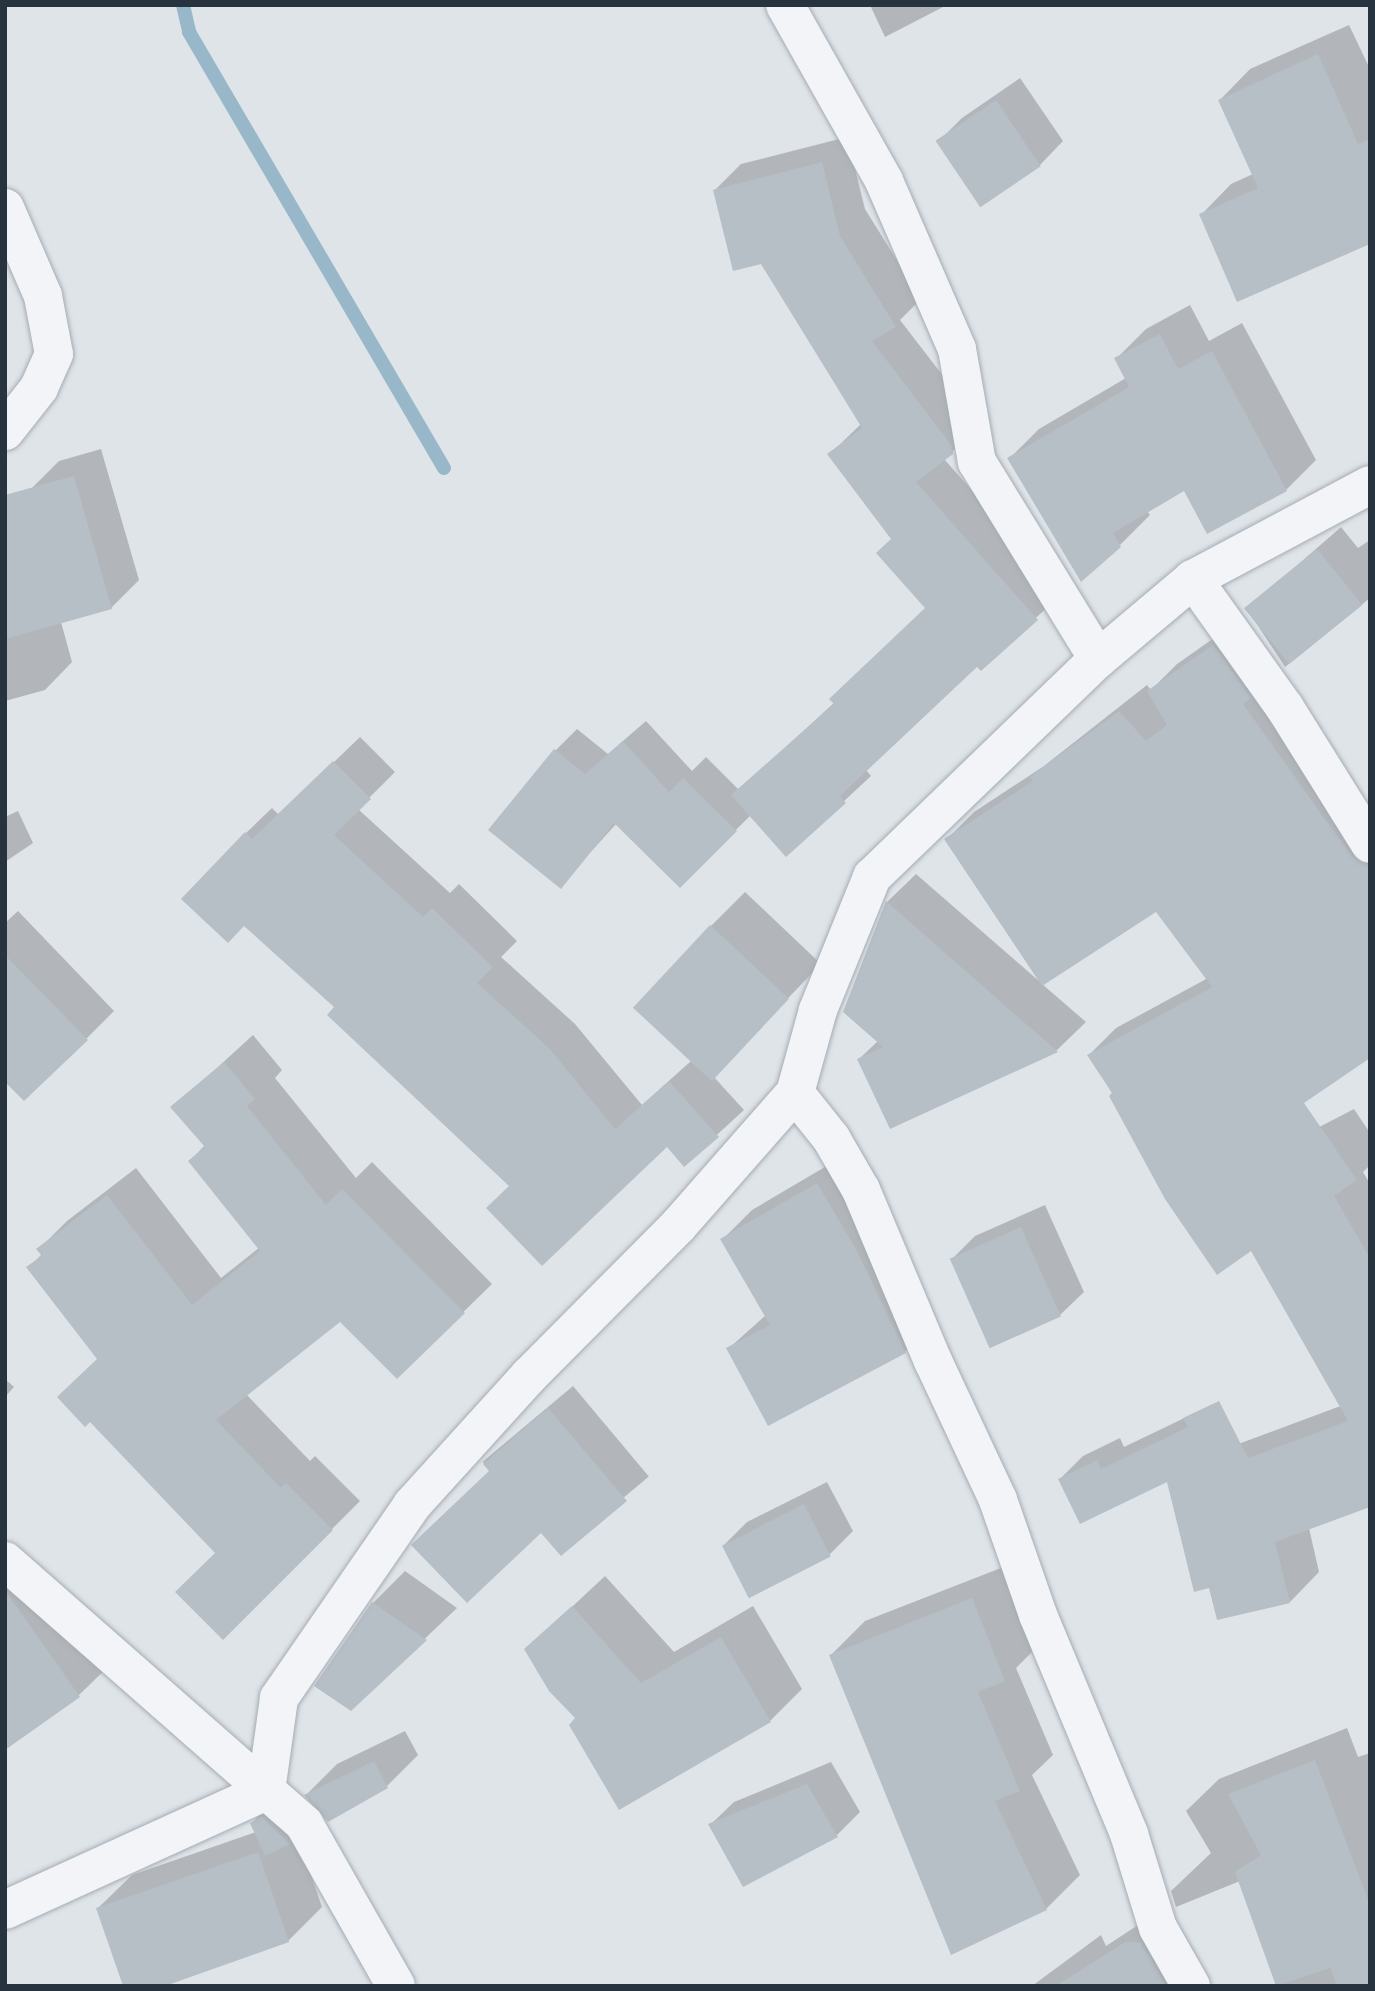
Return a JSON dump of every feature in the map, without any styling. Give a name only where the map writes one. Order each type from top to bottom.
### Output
[{"type":"street","points":[[785,5],[884,181],[957,349],[977,462],[1098,659]]},
{"type":"street","points":[[5,208],[43,296],[54,354],[39,388],[5,431]]},
{"type":"street","points":[[266,1791],[279,1698],[412,1505],[529,1376],[678,1226],[795,1093],[818,1010],[872,877],[1098,659],[1193,579],[1370,485]]},
{"type":"street","points":[[1193,579],[1285,708],[1370,844]]},
{"type":"street","points":[[795,1093],[831,1138],[861,1190],[933,1362],[998,1500],[1038,1615],[1129,1834],[1158,1928],[1191,1986]]},
{"type":"street","points":[[5,1561],[304,1824],[396,1986]]},
{"type":"street","points":[[5,1910],[266,1791]]},
{"type":"building","points":[[1318,54],[1358,144],[1370,139],[1370,244],[1237,302],[1199,214],[1258,188],[1218,100]]},
{"type":"building","points":[[996,100],[1041,166],[980,207],[935,141]]},
{"type":"building","points":[[822,162],[840,236],[896,327],[872,341],[952,446],[953,454],[916,482],[1038,620],[981,671],[977,667],[840,796],[846,803],[786,857],[731,795],[834,704],[829,699],[925,608],[876,553],[891,539],[827,454],[862,428],[761,264],[733,271],[713,190]]},
{"type":"building","points":[[1160,334],[1178,369],[1212,351],[1287,491],[1207,534],[1184,491],[1113,533],[1121,547],[1081,582],[1007,458],[1129,387],[1114,358]]},
{"type":"building","points":[[74,476],[112,609],[5,639],[5,495]]},
{"type":"building","points":[[1317,549],[1362,605],[1289,664],[1244,608]]},
{"type":"building","points":[[1213,645],[1251,698],[1243,704],[1352,856],[1370,866],[1370,1058],[1304,1103],[1357,1180],[1334,1196],[1370,1258],[1370,1507],[1275,1542],[1290,1603],[1217,1620],[1209,1588],[1194,1592],[1167,1482],[1080,1524],[1058,1479],[1097,1460],[1101,1469],[1188,1427],[1183,1418],[1219,1401],[1248,1458],[1348,1421],[1251,1251],[1217,1275],[1165,1199],[1109,1096],[1112,1093],[1087,1055],[1212,987],[1156,912],[1042,986],[944,839],[1033,781],[1030,777],[1119,711],[1146,741],[1167,725],[1147,691]]},
{"type":"building","points":[[623,741],[669,792],[683,778],[737,831],[680,888],[614,823],[561,889],[488,830],[554,749],[585,774]]},
{"type":"building","points":[[333,761],[371,799],[334,835],[423,917],[432,908],[493,967],[477,983],[550,1049],[615,1129],[669,1081],[719,1137],[684,1167],[667,1147],[542,1266],[486,1208],[509,1186],[327,1015],[334,1007],[244,926],[228,943],[181,899],[245,832],[252,839]]},
{"type":"building","points":[[886,901],[1058,1052],[890,1129],[857,1059],[883,1047],[843,1012]]},
{"type":"building","points":[[710,925],[789,999],[712,1081],[633,1008]]},
{"type":"building","points":[[5,955],[88,1040],[24,1101],[5,1082]]},
{"type":"building","points":[[224,1062],[255,1099],[247,1106],[326,1205],[342,1189],[465,1313],[397,1379],[340,1322],[216,1420],[281,1488],[286,1483],[333,1530],[223,1640],[175,1592],[215,1553],[90,1422],[85,1427],[57,1397],[97,1359],[26,1267],[42,1256],[36,1249],[107,1195],[192,1305],[260,1251],[188,1161],[205,1147],[170,1107]]},
{"type":"building","points":[[817,1183],[857,1251],[906,1353],[768,1426],[726,1348],[770,1325],[720,1239]]},
{"type":"building","points":[[1021,1227],[1061,1317],[990,1348],[950,1259]]},
{"type":"building","points":[[548,1408],[627,1501],[561,1556],[541,1533],[467,1603],[411,1545],[489,1471],[483,1464]]},
{"type":"building","points":[[804,1504],[831,1557],[749,1598],[722,1546]]},
{"type":"building","points":[[5,1590],[80,1697],[5,1750]]},
{"type":"building","points":[[972,1598],[1005,1681],[978,1692],[1020,1791],[995,1801],[1047,1910],[951,1955],[829,1655]]},
{"type":"building","points":[[372,1602],[427,1640],[351,1711],[314,1686]]},
{"type":"building","points":[[572,1606],[641,1683],[721,1637],[771,1722],[619,1810],[569,1725],[575,1718],[549,1691],[524,1649]]},
{"type":"building","points":[[1315,1760],[1370,1905],[1370,1986],[1337,1986],[1330,1968],[1276,1986],[1235,1872],[1261,1855],[1228,1794]]},
{"type":"building","points":[[374,1761],[388,1788],[328,1822],[304,1795]]},
{"type":"building","points":[[807,1784],[838,1837],[743,1887],[708,1824]]},
{"type":"building","points":[[262,1817],[290,1844],[265,1856],[250,1823]]},
{"type":"building","points":[[258,1852],[289,1942],[165,1986],[123,1986],[96,1908]]},
{"type":"building","points":[[1125,1942],[1140,1942],[1166,1986],[1056,1986]]},
{"type":"waterway","points":[[183,5],[189,32],[444,468]]}]
